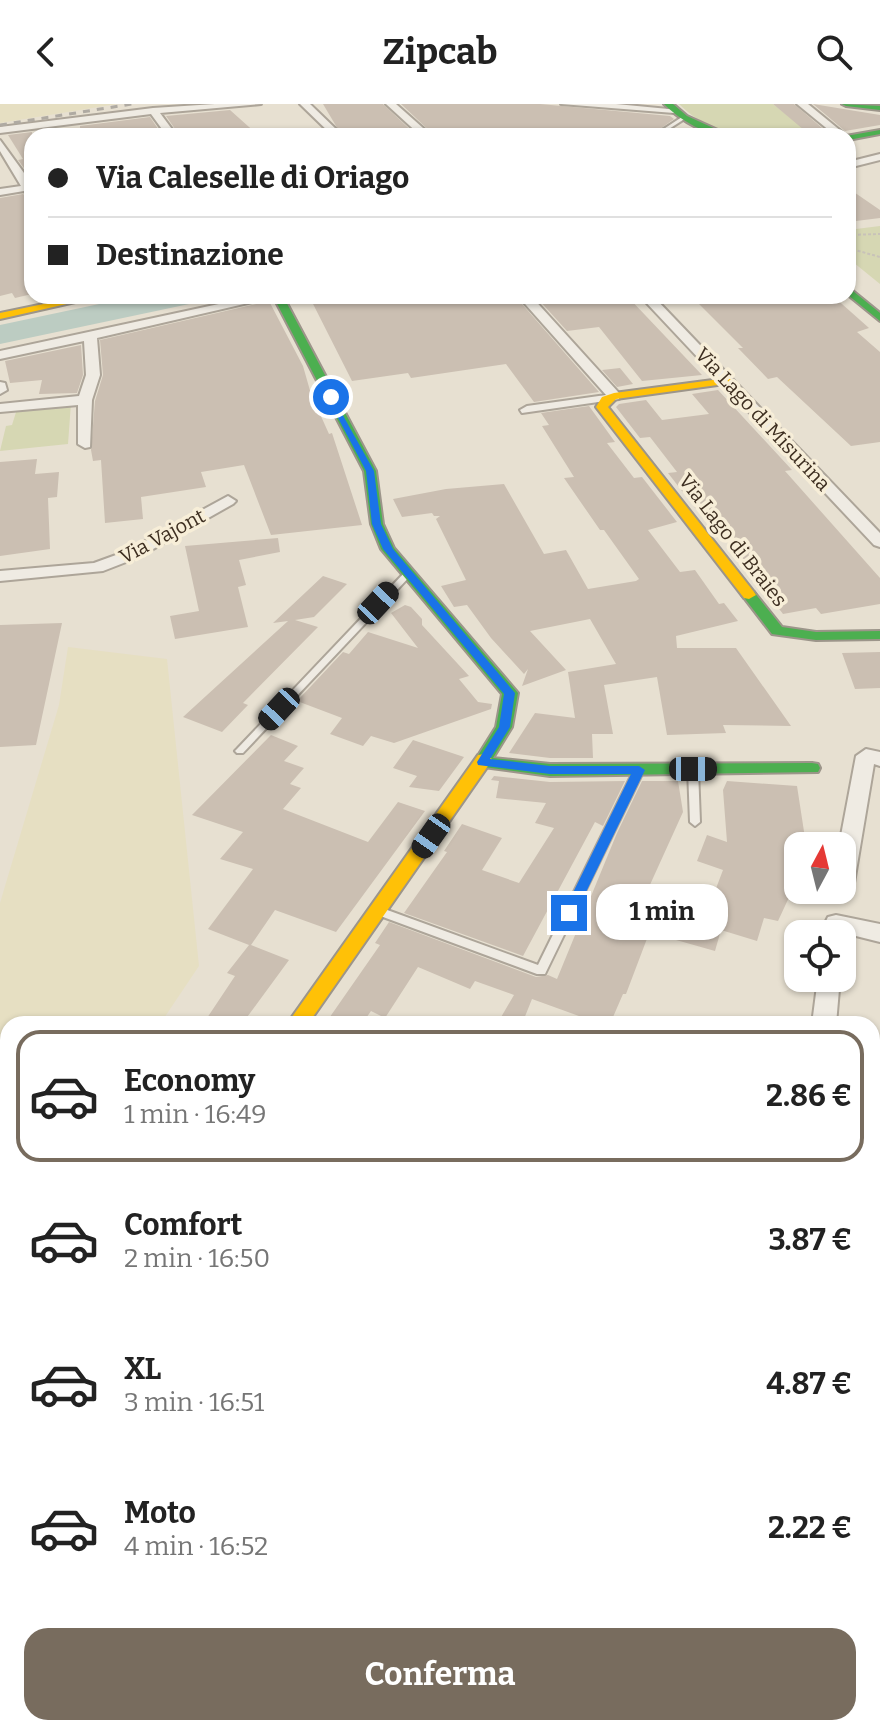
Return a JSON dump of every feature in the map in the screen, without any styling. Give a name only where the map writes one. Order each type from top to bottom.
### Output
[{"type":"street","points":[[0,130],[153,111],[256,104]]},
{"type":"street","points":[[305,104],[330,128]]},
{"type":"street","points":[[391,104],[418,128]]},
{"type":"street","points":[[566,104],[675,111],[710,128]]},
{"type":"street","points":[[802,104],[832,128]]},
{"type":"street","points":[[846,104],[880,108]]},
{"type":"street","points":[[153,111],[166,128]]},
{"type":"street","points":[[67,121],[72,128]]},
{"type":"street","points":[[856,136],[880,132]]},
{"type":"street","points":[[0,143],[24,179]]},
{"type":"street","points":[[856,163],[880,157]]},
{"type":"street","points":[[0,192],[24,190]]},
{"type":"street","points":[[856,297],[880,318]]},
{"type":"street","points":[[0,316],[58,304]]},
{"type":"street","points":[[0,355],[237,304]]},
{"type":"street","points":[[279,304],[370,471],[377,524],[388,549],[510,693],[504,727],[482,762],[303,1016]]},
{"type":"street","points":[[531,304],[610,398]]},
{"type":"street","name":"Via Lago di Misurina","points":[[654,304],[880,542]]},
{"type":"street","points":[[85,444],[85,400],[93,375],[90,335]]},
{"type":"street","points":[[527,410],[728,381]]},
{"type":"street","name":"Via Lago di Braies","points":[[610,398],[602,407],[777,631],[816,636],[880,635]]},
{"type":"street","points":[[0,408],[85,400]]},
{"type":"street","name":"Via Vajont","points":[[0,576],[97,568],[133,554],[228,501]]},
{"type":"street","points":[[852,832],[866,756],[880,759]]},
{"type":"street","points":[[482,762],[550,770],[812,768]]},
{"type":"street","points":[[856,930],[880,933]]},
{"type":"street","points":[[825,1016],[827,992]]},
{"type":"lane","points":[[661,128],[675,111]]},
{"type":"lane","points":[[240,751],[409,573]]},
{"type":"lane","points":[[693,769],[695,822]]},
{"type":"lane","points":[[379,911],[541,971],[639,770]]},
{"type":"path","points":[[856,235],[880,234]]},
{"type":"path","points":[[856,250],[880,257]]},
{"type":"shaded area","points":[[0,104],[117,104],[0,123]]},
{"type":"shaded area","points":[[99,304],[189,304],[0,344],[0,325]]},
{"type":"shaded area","points":[[68,647],[167,659],[199,966],[165,1016],[0,1016],[0,903],[59,705]]},
{"type":"green space","points":[[679,104],[773,104],[803,128],[718,128],[693,116]]},
{"type":"green space","points":[[880,226],[880,284],[856,264],[856,229]]},
{"type":"green space","points":[[71,403],[68,444],[0,451],[6,426],[12,425],[17,409]]},
{"type":"building","points":[[323,104],[383,104],[408,128],[337,128]]},
{"type":"building","points":[[401,104],[540,104],[670,116],[674,119],[661,128],[426,128]]},
{"type":"building","points":[[773,104],[794,104],[822,128],[802,128]]},
{"type":"building","points":[[813,104],[880,115],[880,125],[841,128]]},
{"type":"building","points":[[230,110],[250,128],[174,128],[166,116]]},
{"type":"building","points":[[150,117],[158,128],[80,128]]},
{"type":"building","points":[[24,133],[24,168],[18,160],[23,159],[8,135]]},
{"type":"building","points":[[856,194],[880,210],[880,218],[856,221]]},
{"type":"building","points":[[24,195],[24,296],[15,298],[12,293],[0,296],[0,198]]},
{"type":"building","points":[[256,304],[271,304],[303,366],[311,394],[329,434],[332,433],[362,525],[271,535],[244,465],[201,472],[206,487],[141,497],[143,519],[105,523],[101,460],[93,461],[91,450],[95,401],[103,375],[100,340]]},
{"type":"building","points":[[313,304],[522,304],[599,392],[534,402],[506,364],[411,378],[408,373],[352,381]]},
{"type":"building","points":[[543,304],[635,304],[702,375],[642,381],[599,327],[567,331]]},
{"type":"building","points":[[699,304],[842,304],[869,328],[857,332],[880,352],[880,442],[851,446],[777,377],[768,379],[738,348],[743,348]]},
{"type":"building","points":[[81,345],[83,375],[77,393],[39,394],[42,380],[10,383],[5,361]]},
{"type":"building","points":[[620,368],[633,384],[617,387],[602,370]]},
{"type":"building","points":[[718,390],[792,470],[785,471],[880,578],[880,604],[821,614],[816,608],[783,614],[709,517],[703,518],[668,473],[677,472],[650,437],[640,438],[616,407],[646,400],[662,420],[709,414],[692,394]]},
{"type":"building","points":[[589,406],[615,442],[607,443],[634,478],[642,477],[677,522],[648,530],[680,572],[695,570],[719,604],[724,603],[738,621],[676,636],[677,648],[736,648],[791,726],[723,725],[726,733],[667,735],[657,677],[604,685],[613,734],[592,734],[593,758],[550,758],[509,753],[535,713],[575,718],[568,672],[616,664],[590,619],[530,631],[566,670],[522,686],[528,669],[524,674],[491,638],[467,605],[454,607],[441,586],[466,580],[436,519],[440,516],[432,513],[402,517],[393,499],[446,489],[504,484],[544,554],[566,550],[588,589],[636,581],[639,579],[564,478],[574,477],[542,426],[549,425],[541,413]]},
{"type":"building","points":[[37,459],[35,474],[59,472],[57,497],[48,498],[50,549],[0,556],[0,462]]},
{"type":"building","points":[[278,538],[280,552],[239,560],[246,585],[238,587],[248,627],[175,639],[170,616],[199,611],[185,546]]},
{"type":"building","points":[[323,576],[347,584],[314,617],[295,620],[318,627],[243,703],[248,705],[222,732],[183,717],[288,621],[273,623]]},
{"type":"building","points":[[405,605],[422,619],[422,625],[469,676],[459,679],[478,702],[492,704],[491,709],[394,743],[371,736],[363,746],[330,734],[342,718],[297,701],[343,652],[349,654],[368,632],[418,648],[391,613]]},
{"type":"building","points":[[62,623],[36,745],[0,747],[0,625]]},
{"type":"building","points":[[880,652],[880,688],[855,689],[842,653]]},
{"type":"building","points":[[271,735],[298,746],[284,761],[304,768],[290,784],[301,788],[283,809],[368,842],[398,802],[425,811],[336,932],[275,910],[251,945],[289,960],[248,1016],[208,1016],[235,976],[227,973],[249,945],[208,929],[253,869],[220,859],[243,832],[192,815]]},
{"type":"building","points":[[413,740],[464,757],[439,791],[409,787],[417,776],[393,768]]},
{"type":"building","points":[[494,776],[550,782],[625,781],[603,826],[595,822],[523,956],[404,913],[447,852],[444,851],[462,824],[502,838],[482,870],[519,883],[554,828],[535,823],[546,803],[496,798],[499,781],[491,780]]},
{"type":"building","points":[[642,781],[678,781],[683,812],[629,931],[648,936],[626,994],[623,994],[613,1016],[579,1016],[532,999],[525,1016],[502,1016],[514,995],[475,981],[470,989],[418,967],[386,1016],[371,1011],[368,1016],[331,1016],[380,945],[375,943],[389,922],[536,977],[548,975],[557,979],[617,833]]},
{"type":"building","points":[[727,781],[797,786],[804,832],[784,832],[786,904],[778,921],[764,918],[757,941],[721,930],[715,951],[669,938],[681,904],[707,912],[723,870],[697,861],[707,835],[727,842],[723,790]]},
{"type":"railway","points":[[0,125],[132,104]]},
{"type":"traffic: fast","points":[[668,104],[684,118],[708,128]]},
{"type":"traffic: fast","points":[[846,104],[880,108]]},
{"type":"traffic: fast","points":[[856,136],[880,132]]},
{"type":"traffic: fast","points":[[856,297],[880,318]]},
{"type":"traffic: fast","points":[[282,304],[370,471],[377,524],[388,549],[510,693],[504,727],[484,759]]},
{"type":"traffic: fast","points":[[749,595],[777,631],[816,636],[880,635]]},
{"type":"traffic: fast","points":[[482,762],[550,770],[812,768]]},
{"type":"traffic: slow","points":[[0,316],[58,304]]},
{"type":"traffic: slow","points":[[728,381],[614,396],[606,399],[602,407],[749,595]]},
{"type":"traffic: slow","points":[[303,1016],[484,759]]},
{"type":"route","points":[[331,397],[370,471],[377,524],[388,549],[510,693],[510,707],[504,727],[482,762],[550,770],[639,770],[569,913]]}]
